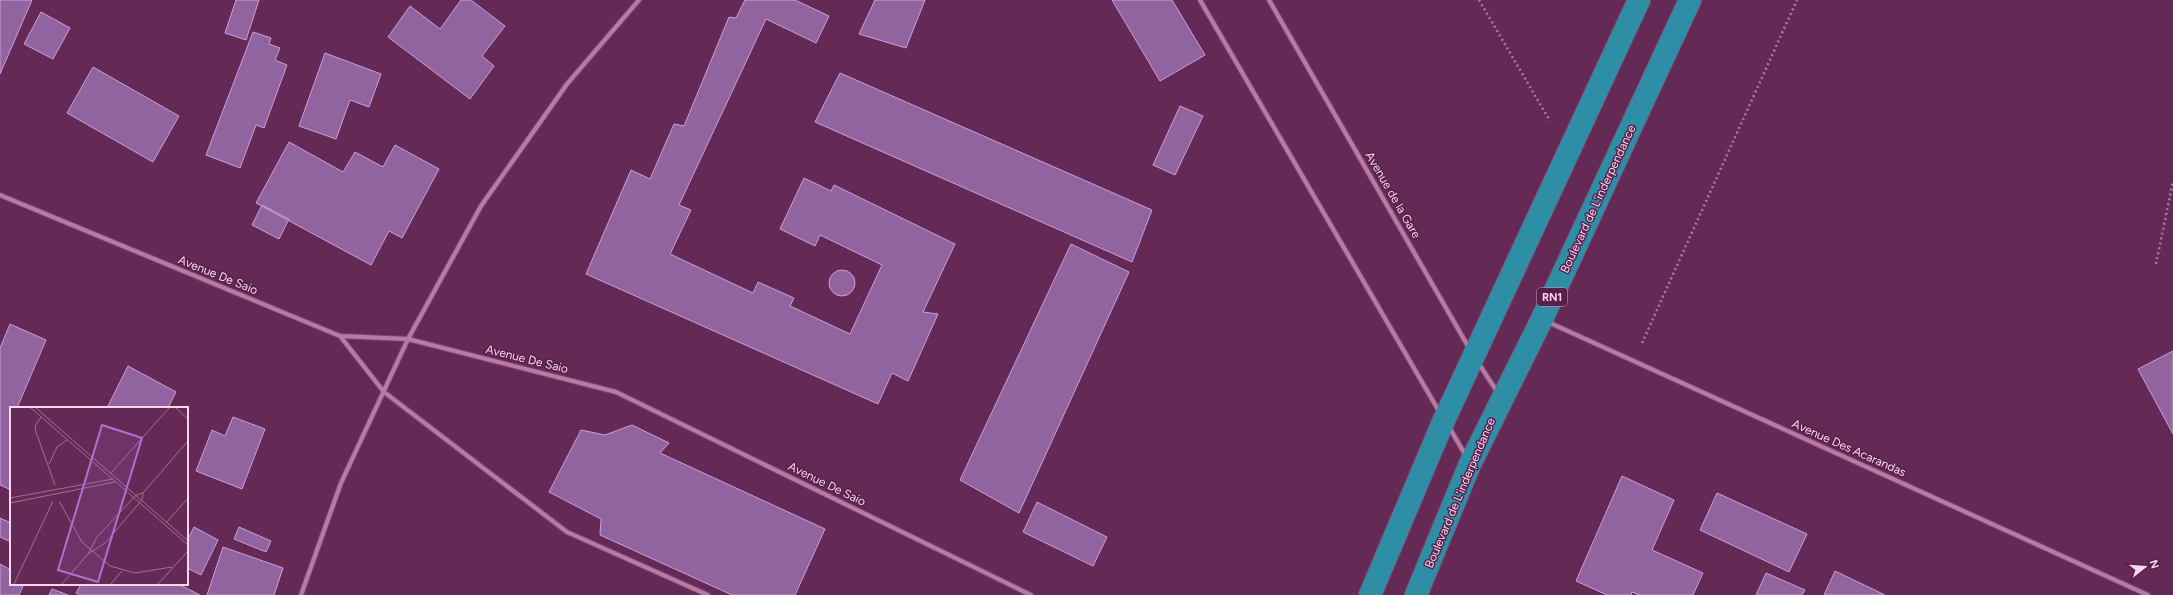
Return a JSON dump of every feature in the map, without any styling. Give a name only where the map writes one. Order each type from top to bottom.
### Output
[{"type":"highway","points":[[1370,595],[1444,420],[1570,154],[1640,0]]},
{"type":"highway","name":"Boulevard de L'inderpendance","points":[[1416,595],[1470,464],[1542,319],[1690,0]]},
{"type":"street","points":[[300,595],[341,483],[408,339],[480,206],[567,84],[639,0]]},
{"type":"street","points":[[1200,0],[1470,464]]},
{"type":"street","name":"Avenue de la Gare","points":[[1269,0],[1474,356],[1501,399]]},
{"type":"street","name":"Avenue De Saio","points":[[0,195],[340,336],[408,339],[616,392],[1031,595]]},
{"type":"street","name":"Avenue Des Acarandas","points":[[1542,319],[2148,595]]},
{"type":"street","points":[[340,336],[384,392],[567,532],[708,595]]},
{"type":"path","points":[[1479,0],[1570,154]]},
{"type":"path","points":[[1634,362],[1797,0]]},
{"type":"path","points":[[2156,264],[2173,181]]},
{"type":"building","points":[[0,0],[32,0],[0,74]]},
{"type":"building","points":[[236,0],[259,0],[246,40],[225,33]]},
{"type":"building","points":[[461,0],[471,0],[505,26],[482,56],[494,66],[470,99],[388,37],[410,6],[440,29]]},
{"type":"building","points":[[745,0],[795,0],[829,16],[816,43],[766,19],[679,205],[691,210],[670,254],[753,293],[758,282],[794,298],[790,306],[850,334],[882,265],[820,235],[815,246],[780,229],[804,178],[831,191],[834,185],[955,244],[923,312],[938,314],[908,381],[892,373],[878,404],[586,274],[631,170],[650,179],[674,124],[684,126],[729,17],[736,18]]},
{"type":"building","points":[[875,0],[925,0],[906,48],[859,34]]},
{"type":"building","points":[[1112,0],[1172,0],[1205,55],[1160,81]]},
{"type":"building","points":[[41,12],[70,28],[53,59],[24,44]]},
{"type":"building","points":[[253,32],[271,38],[269,44],[280,48],[275,60],[287,65],[264,128],[256,125],[240,168],[206,155]]},
{"type":"building","points":[[325,53],[381,74],[369,107],[350,100],[336,139],[299,126]]},
{"type":"building","points":[[93,67],[179,116],[153,162],[67,113]]},
{"type":"building","points":[[840,73],[1152,210],[1132,262],[815,122]]},
{"type":"building","points":[[1180,106],[1203,116],[1175,175],[1153,165]]},
{"type":"building","points":[[289,142],[343,172],[355,152],[383,167],[395,145],[439,169],[402,238],[389,231],[371,265],[256,203]]},
{"type":"building","points":[[262,205],[289,219],[279,239],[252,225]]},
{"type":"building","points":[[1071,244],[1129,272],[1019,513],[960,480]]},
{"type":"building","points":[[842,270],[851,274],[855,283],[851,292],[842,296],[833,292],[829,283],[833,274]]},
{"type":"building","points":[[10,324],[46,340],[17,407],[10,407],[10,490],[0,485],[0,348]]},
{"type":"building","points":[[2173,351],[2173,434],[2138,369]]},
{"type":"building","points":[[128,366],[176,392],[168,407],[108,407]]},
{"type":"building","points":[[233,417],[265,429],[242,489],[196,471],[212,430],[225,436]]},
{"type":"building","points":[[632,425],[669,443],[660,453],[825,529],[795,595],[732,595],[600,535],[601,519],[549,492],[581,430],[605,435]]},
{"type":"building","points":[[1622,476],[1674,500],[1652,550],[1703,573],[1693,595],[1639,595],[1632,592],[1631,595],[1607,595],[1576,581]]},
{"type":"building","points":[[1717,493],[1807,534],[1789,572],[1700,530]]},
{"type":"building","points":[[1037,502],[1107,537],[1093,566],[1023,532]]},
{"type":"building","points":[[0,518],[10,523],[10,542],[0,537]]},
{"type":"building","points":[[194,527],[218,540],[201,575],[188,568],[188,539]]},
{"type":"building","points":[[239,527],[271,541],[266,552],[234,539]]},
{"type":"building","points":[[223,547],[283,568],[274,595],[207,595]]},
{"type":"building","points":[[0,564],[10,569],[10,585],[24,585],[19,595],[0,595]]},
{"type":"building","points":[[1835,571],[1885,595],[1824,595]]},
{"type":"building","points":[[1766,573],[1805,590],[1802,595],[1756,595]]},
{"type":"building","points":[[80,585],[180,585],[200,595],[80,595],[76,593]]},
{"type":"building","points":[[52,589],[68,595],[49,595]]}]
